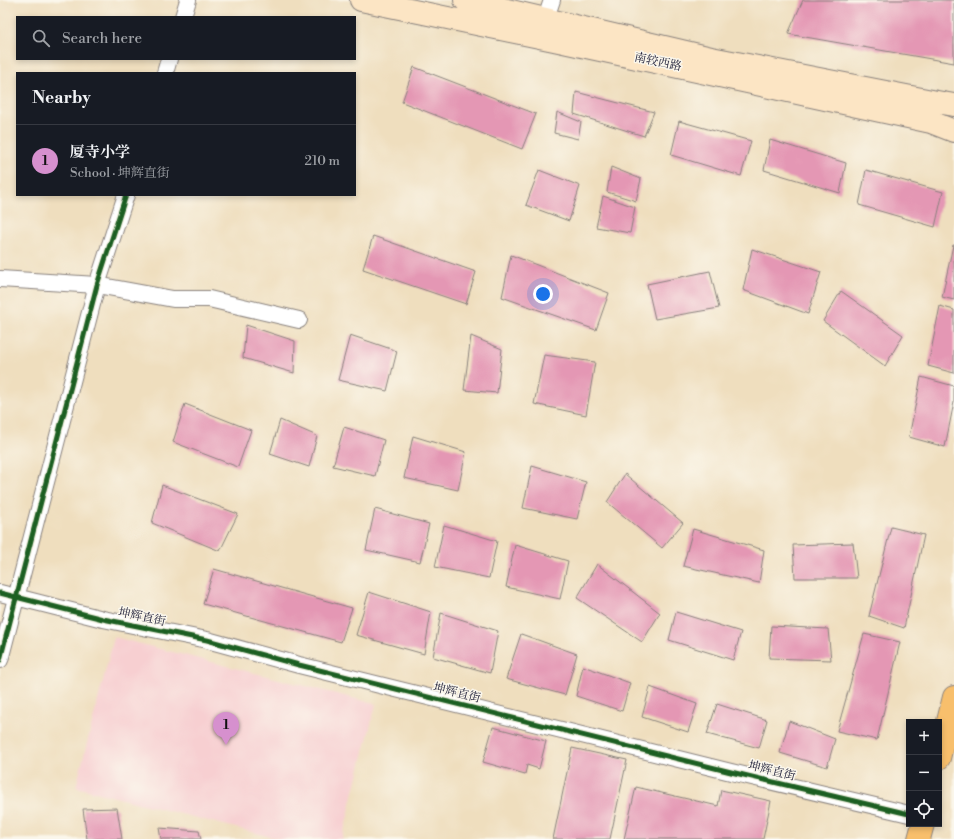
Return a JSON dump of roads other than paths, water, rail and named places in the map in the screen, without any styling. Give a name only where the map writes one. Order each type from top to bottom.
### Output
[{"type":"highway","points":[[940,755],[954,697]]},
{"type":"highway","points":[[919,839],[922,827]]},
{"type":"main road","name":"南较西路","points":[[361,0],[554,40],[931,122],[954,131]]},
{"type":"main road","name":"南较西路","points":[[465,0],[549,9],[711,58],[954,104]]},
{"type":"street","points":[[183,16],[188,0]]},
{"type":"street","points":[[165,72],[169,60]]},
{"type":"street","points":[[0,660],[97,285],[126,196]]},
{"type":"street","points":[[0,279],[97,285],[173,299],[208,299],[299,320]]},
{"type":"street","name":"坤辉直街","points":[[0,594],[103,619],[207,640],[299,665],[906,813]]},
{"type":"place","name":"厦寺小学","points":[[226,745]]}]
